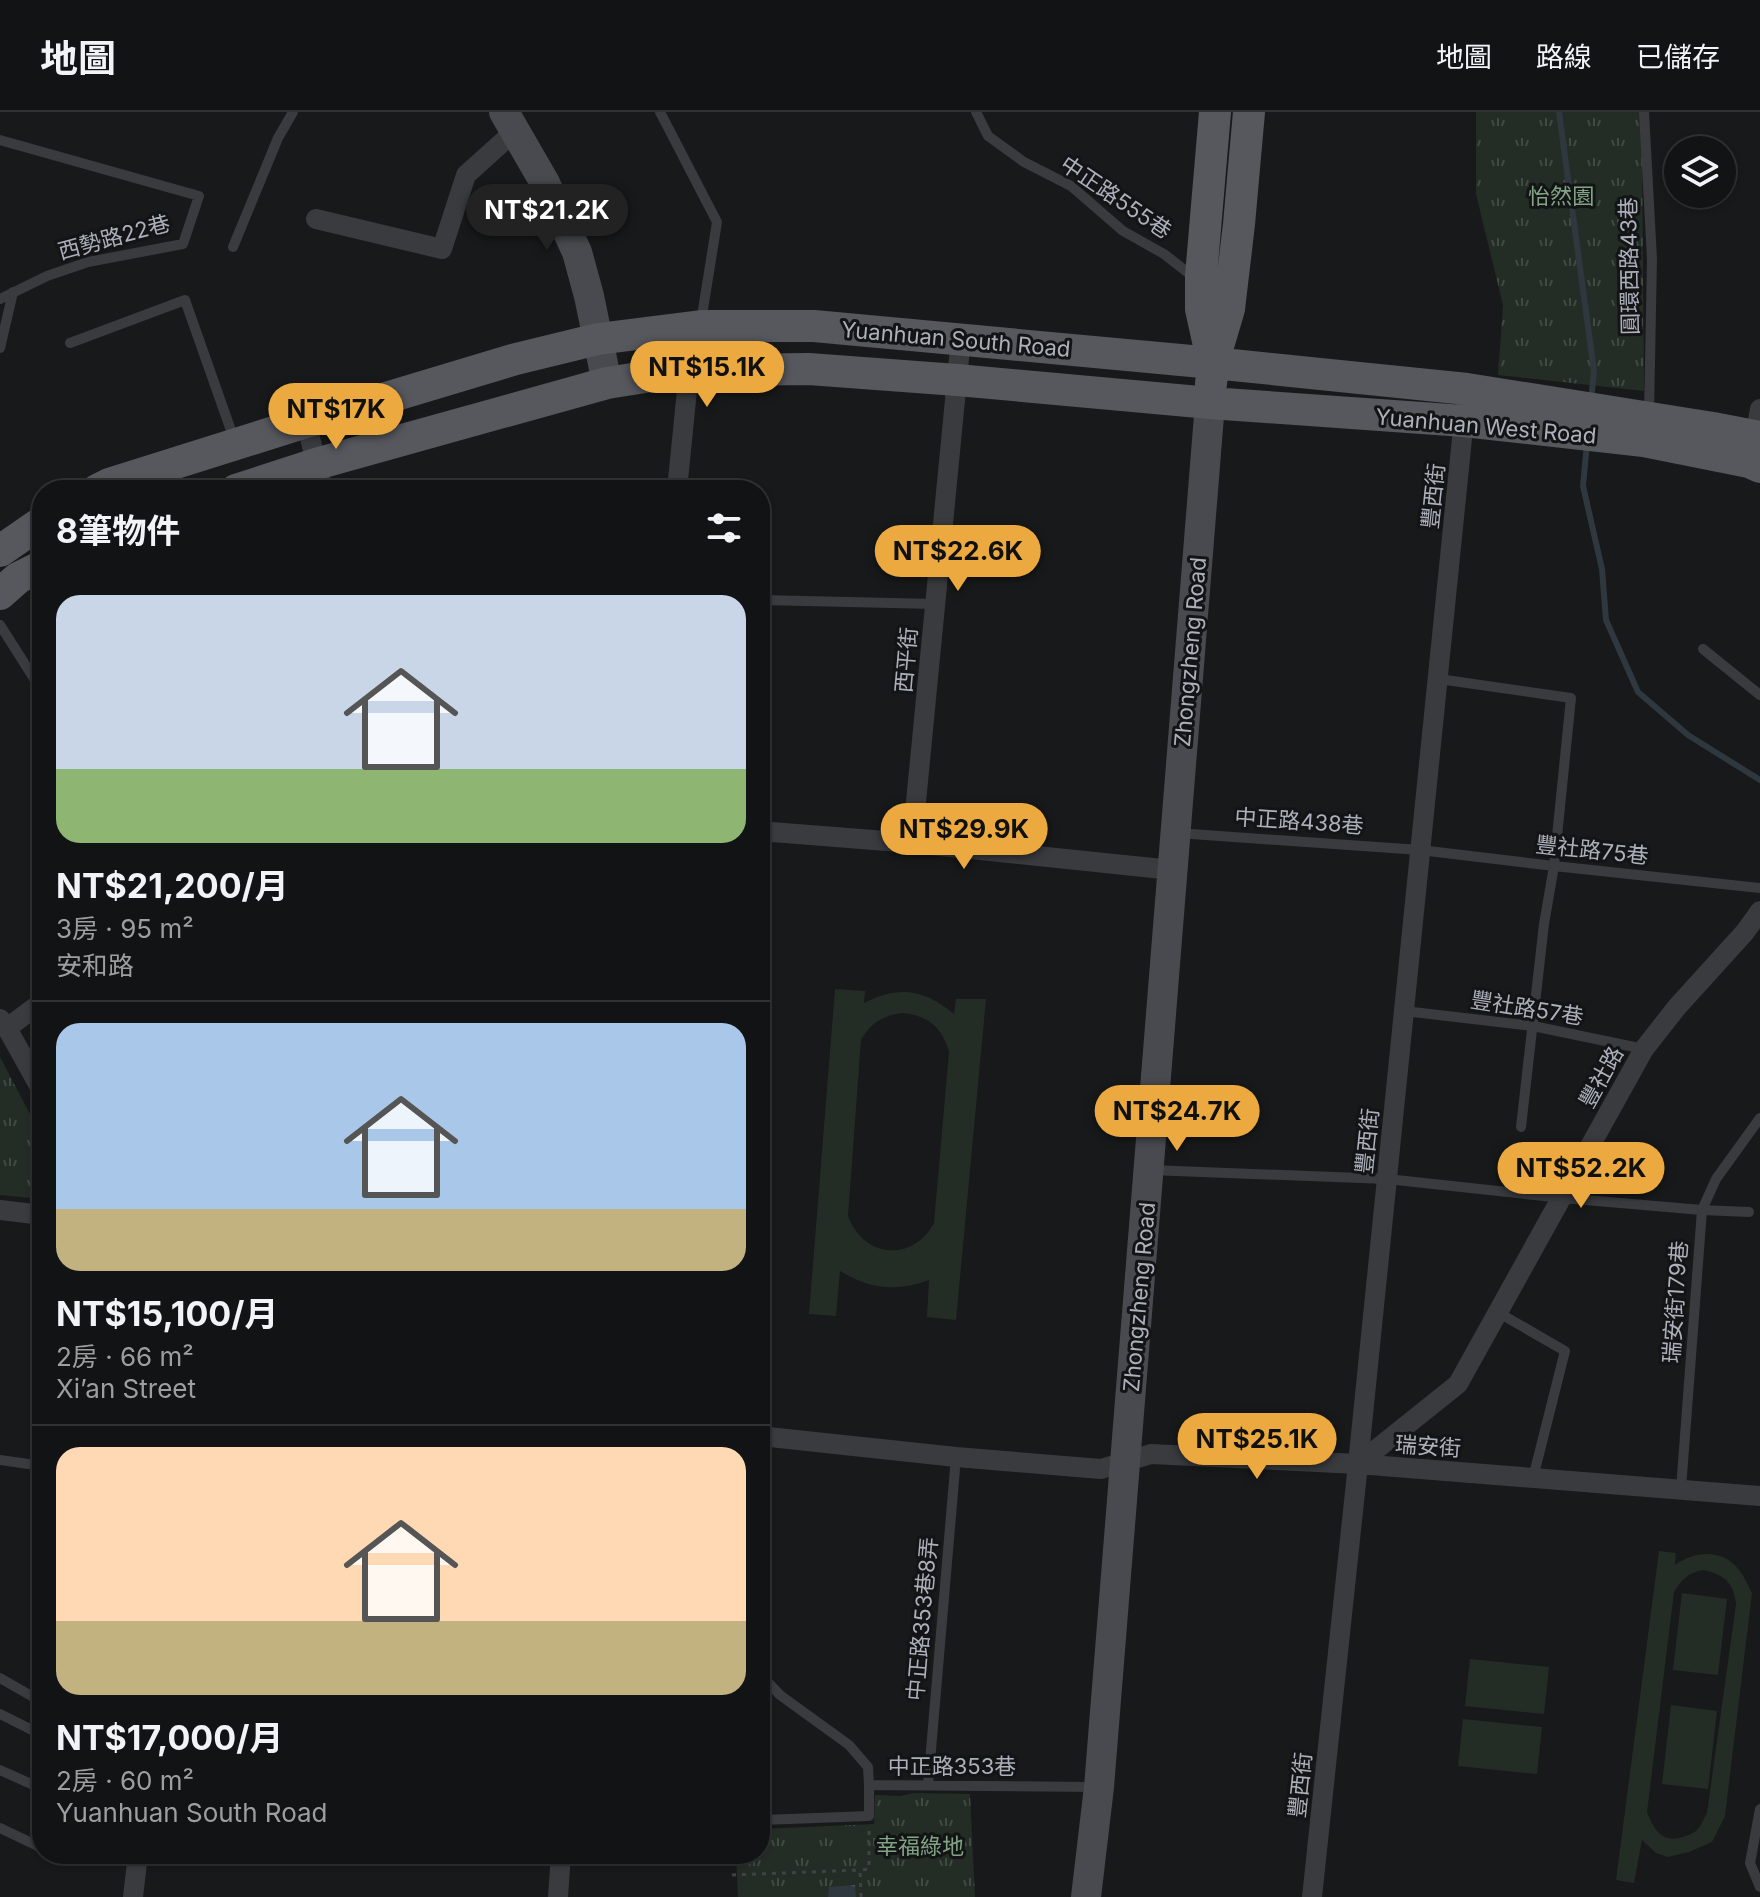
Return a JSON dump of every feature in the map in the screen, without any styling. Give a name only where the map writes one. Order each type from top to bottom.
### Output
[{"type":"main road","name":"Zhongzheng Road","points":[[1213,363],[1201,309],[1201,282],[1215,112]]},
{"type":"main road","name":"Zhongzheng Road","points":[[1210,403],[1213,363],[1229,309],[1249,112]]},
{"type":"main road","name":"Yuanhuan South Road","points":[[122,480],[516,359],[598,339],[694,327],[814,326],[1213,363]]},
{"type":"main road","name":"Yuanhuan West Road","points":[[1213,363],[1467,389],[1649,419],[1757,442]]},
{"type":"main road","name":"Yuanhuan South Road","points":[[320,477],[607,383],[689,370],[809,369],[1210,403]]},
{"type":"main road","name":"Yuanhuan West Road","points":[[1210,403],[1464,421],[1644,441],[1757,442]]},
{"type":"main road","points":[[0,551],[32,529]]},
{"type":"main road","points":[[0,594],[18,578],[32,571]]},
{"type":"street","points":[[316,219],[442,249],[466,175],[510,121],[545,183],[577,252],[607,383]]},
{"type":"street","points":[[678,480],[694,327]]},
{"type":"street","name":"西平街","points":[[912,843],[961,338]]},
{"type":"street","name":"豐西街","points":[[1312,1897],[1467,389]]},
{"type":"street","name":"Zhongzheng Road","points":[[1086,1897],[1099,1787],[1210,403]]},
{"type":"street","points":[[306,422],[320,477]]},
{"type":"street","points":[[770,832],[1172,870]]},
{"type":"street","name":"豐社路","points":[[1358,1464],[1458,1384],[1644,1049],[1760,911]]},
{"type":"street","points":[[32,1008],[4,1023],[32,1073]]},
{"type":"street","points":[[0,1210],[32,1214]]},
{"type":"street","name":"瑞安街","points":[[770,1437],[1101,1469],[1151,1454],[1358,1464],[1760,1496]]},
{"type":"street","points":[[133,1897],[137,1864]]},
{"type":"street","points":[[558,1897],[560,1864]]},
{"type":"lane","points":[[233,247],[278,138],[293,112]]},
{"type":"lane","points":[[660,112],[717,222],[694,327]]},
{"type":"lane","name":"中正路555巷","points":[[976,112],[988,136],[1024,162],[1071,186],[1123,231],[1164,254],[1201,282]]},
{"type":"lane","name":"圓環西路43巷","points":[[1644,112],[1652,259],[1649,419]]},
{"type":"lane","name":"西勢路22巷","points":[[0,140],[199,196],[183,244],[88,262],[47,276],[0,299]]},
{"type":"lane","points":[[0,348],[13,292]]},
{"type":"lane","points":[[70,343],[185,300],[236,444]]},
{"type":"lane","points":[[770,600],[935,604]]},
{"type":"lane","points":[[0,625],[32,675]]},
{"type":"lane","points":[[1703,649],[1760,695]]},
{"type":"lane","points":[[1439,679],[1571,698],[1554,866],[1544,924],[1521,1127]]},
{"type":"lane","name":"中正路438巷","points":[[1175,833],[1420,850]]},
{"type":"lane","name":"豐社路75巷","points":[[1420,850],[1760,888]]},
{"type":"lane","name":"豐社路57巷","points":[[1404,1011],[1533,1026],[1644,1049]]},
{"type":"lane","points":[[1749,1212],[1702,1210],[1716,1179],[1760,1118]]},
{"type":"lane","name":"瑞安街179巷","points":[[1149,1170],[1387,1179],[1702,1210],[1681,1489]]},
{"type":"lane","points":[[1499,1313],[1565,1351],[1533,1478]]},
{"type":"lane","name":"中正路353巷8弄","points":[[928,1785],[956,1457]]},
{"type":"lane","points":[[0,1460],[32,1465]]},
{"type":"lane","points":[[0,1678],[32,1696]]},
{"type":"lane","name":"中正路353巷","points":[[770,1684],[849,1745],[868,1767],[869,1785],[1099,1787]]},
{"type":"lane","points":[[0,1714],[32,1730]]},
{"type":"lane","points":[[0,1770],[32,1784]]},
{"type":"lane","points":[[770,1820],[869,1816],[869,1785]]},
{"type":"lane","points":[[1760,1809],[1750,1863],[1760,1887]]},
{"type":"lane","points":[[0,1828],[32,1843]]},
{"type":"path","points":[[732,1875],[869,1869],[869,1816]]},
{"type":"path","points":[[860,1870],[861,1897]]},
{"type":"green space","name":"怡然園","points":[[1476,112],[1640,112],[1644,391],[1498,375],[1503,305],[1476,194]]},
{"type":"green space","points":[[835,989],[865,991],[864,1003],[888,994],[911,992],[932,999],[954,1014],[956,999],[986,999],[956,1320],[927,1317],[929,1280],[906,1286],[883,1287],[862,1282],[840,1271],[836,1316],[809,1314]],"holes":[[[903,1013],[933,1024],[943,1036],[949,1052],[934,1223],[925,1236],[914,1244],[889,1250],[865,1241],[848,1216],[861,1040],[873,1025],[884,1018]]]},
{"type":"green space","points":[[0,1057],[32,1118],[32,1198],[0,1195]]},
{"type":"green space","points":[[1659,1551],[1676,1553],[1675,1565],[1699,1555],[1717,1555],[1732,1563],[1743,1575],[1752,1593],[1725,1816],[1712,1842],[1689,1852],[1668,1857],[1656,1853],[1642,1840],[1634,1883],[1616,1880]],"holes":[[[1703,1570],[1730,1585],[1736,1604],[1707,1813],[1695,1831],[1672,1839],[1658,1832],[1647,1812],[1674,1592],[1689,1575]]]},
{"type":"green space","points":[[1682,1593],[1727,1599],[1718,1675],[1673,1670]]},
{"type":"green space","points":[[1470,1659],[1549,1667],[1544,1714],[1465,1706]]},
{"type":"green space","points":[[1671,1705],[1717,1711],[1708,1789],[1662,1784]]},
{"type":"green space","points":[[1463,1719],[1542,1727],[1537,1774],[1458,1766]]},
{"type":"green space","name":"幸福綠地","points":[[913,1793],[970,1794],[975,1897],[738,1897],[736,1864],[770,1864],[770,1829],[874,1824],[875,1795]]},
{"type":"water","points":[[855,1885],[856,1897],[828,1897],[829,1887]]},
{"type":"waterway","points":[[1559,112],[1594,371],[1591,400]]},
{"type":"waterway","points":[[1587,443],[1583,486],[1602,569],[1606,620],[1638,692],[1688,735],[1760,780]]}]
